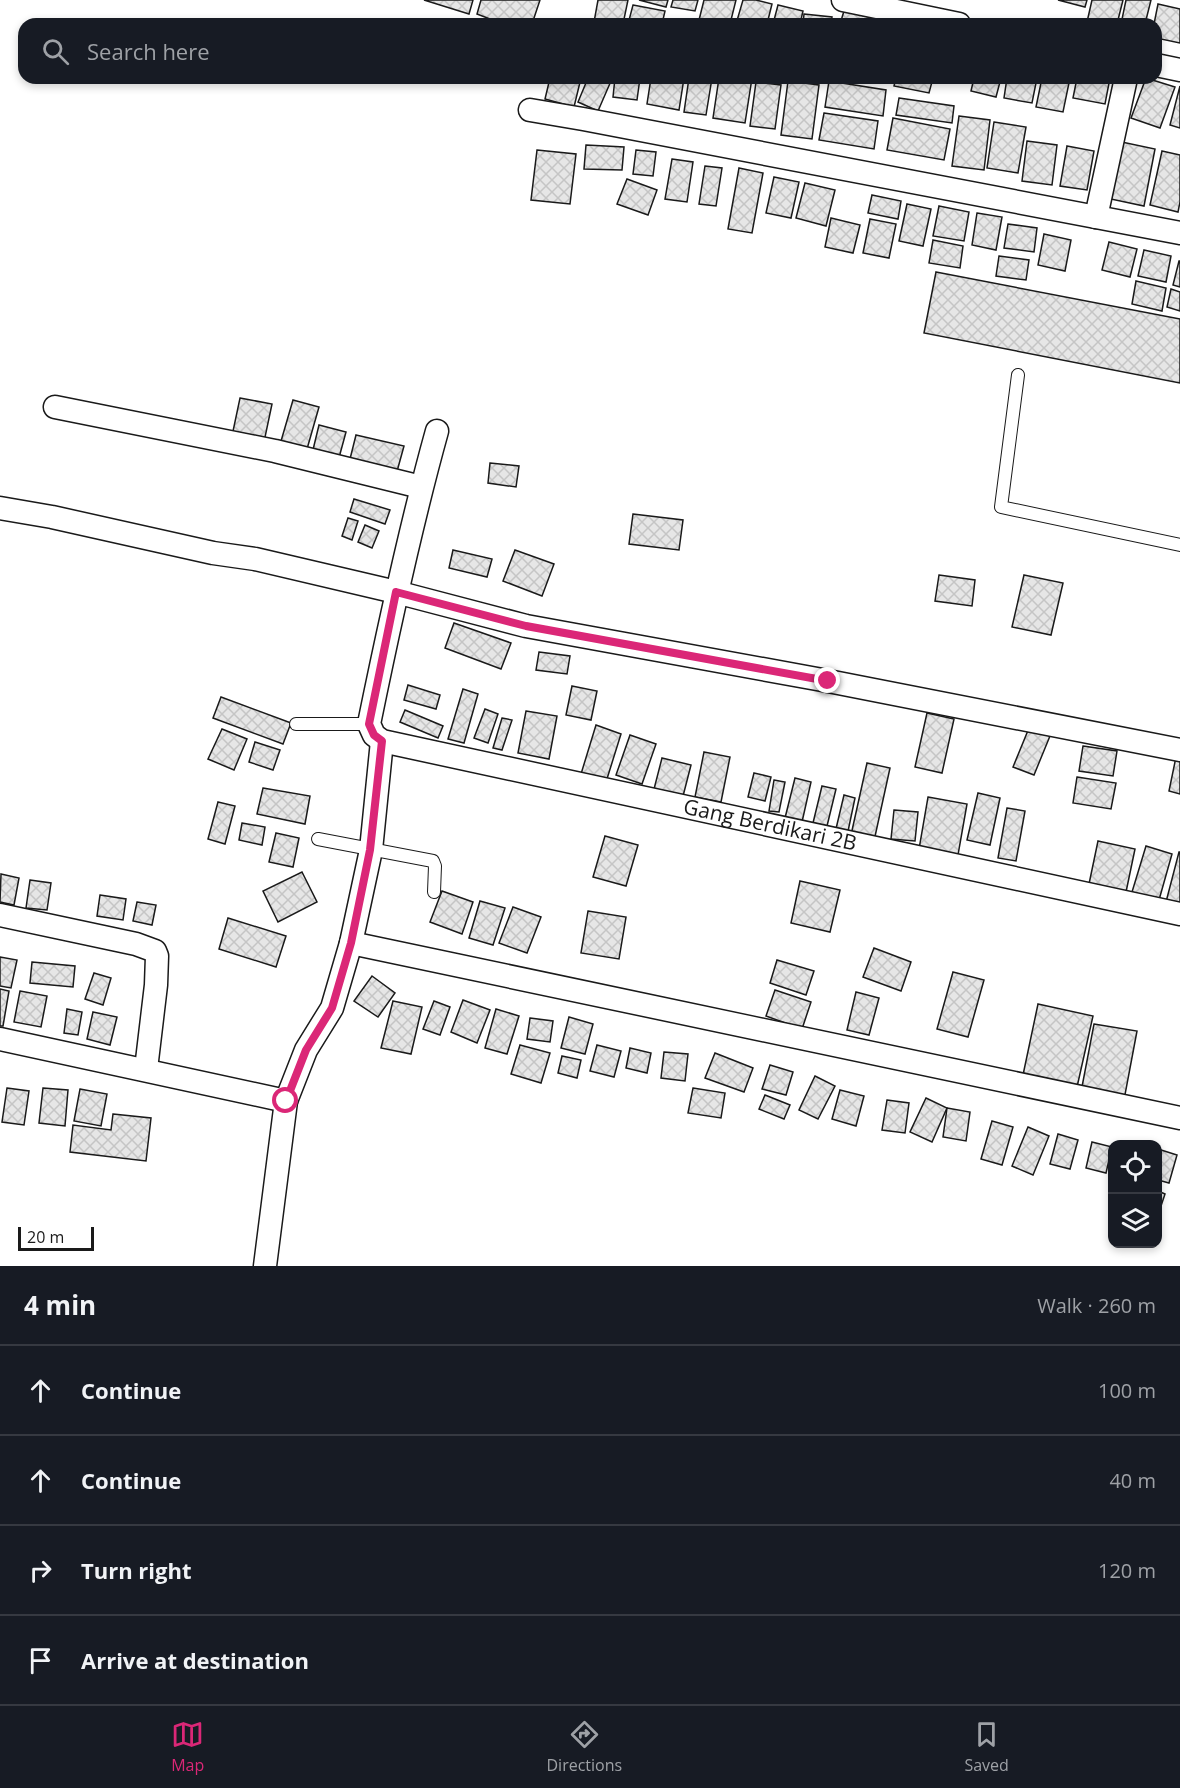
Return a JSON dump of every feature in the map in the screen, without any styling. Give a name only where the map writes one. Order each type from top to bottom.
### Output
[{"type":"street","points":[[843,0],[930,18]]},
{"type":"street","points":[[1162,66],[1180,70]]},
{"type":"street","points":[[1096,217],[1125,84]]},
{"type":"street","points":[[530,110],[1180,233]]},
{"type":"street","points":[[55,407],[275,451],[422,487]]},
{"type":"street","points":[[265,1266],[286,1101],[306,1050],[332,1008],[351,943],[370,850],[375,733],[396,592],[437,431]]},
{"type":"street","points":[[0,508],[52,517],[213,553],[255,559],[396,592],[526,626],[816,679],[1180,750]]},
{"type":"street","name":"Gang Berdikari 2B","points":[[375,733],[1180,914]]},
{"type":"street","points":[[0,915],[136,944],[155,951],[157,956],[156,985],[146,1070]]},
{"type":"street","points":[[351,943],[1180,1118]]},
{"type":"street","points":[[0,1039],[286,1101]]},
{"type":"lane","points":[[1018,375],[1001,507],[1180,545]]},
{"type":"lane","points":[[296,724],[375,733]]},
{"type":"lane","points":[[318,839],[433,861],[435,866],[434,892]]},
{"type":"building","points":[[424,0],[473,0],[469,14]]},
{"type":"building","points":[[481,0],[540,0],[534,18],[487,18],[477,14]]},
{"type":"building","points":[[598,0],[628,0],[624,18],[595,18]]},
{"type":"building","points":[[639,0],[668,0],[666,7]]},
{"type":"building","points":[[673,0],[698,0],[695,11],[671,7]]},
{"type":"building","points":[[704,0],[736,0],[732,18],[700,18]]},
{"type":"building","points":[[743,0],[772,4],[768,18],[738,18]]},
{"type":"building","points":[[1058,0],[1087,0],[1085,7]]},
{"type":"building","points":[[1092,0],[1123,0],[1118,18],[1088,18]]},
{"type":"building","points":[[1126,0],[1151,0],[1146,18],[1122,18]]},
{"type":"building","points":[[1158,4],[1180,9],[1180,43],[1162,39],[1162,18],[1155,18]]},
{"type":"building","points":[[633,5],[665,11],[663,18],[630,18]]},
{"type":"building","points":[[778,5],[803,11],[801,18],[775,18]]},
{"type":"building","points":[[844,11],[873,18],[842,18]]},
{"type":"building","points":[[804,14],[832,17],[832,18],[804,18]]},
{"type":"building","points":[[1162,83],[1175,87],[1160,128],[1131,118],[1144,84]]},
{"type":"building","points":[[549,84],[580,84],[574,107],[545,99]]},
{"type":"building","points":[[586,84],[610,84],[598,111],[578,102]]},
{"type":"building","points":[[614,84],[639,84],[637,100],[613,97]]},
{"type":"building","points":[[650,84],[683,84],[679,110],[647,104]]},
{"type":"building","points":[[688,84],[711,84],[706,115],[684,112]]},
{"type":"building","points":[[718,84],[751,84],[745,123],[713,118]]},
{"type":"building","points":[[756,84],[781,85],[775,129],[750,126]]},
{"type":"building","points":[[788,84],[819,85],[812,139],[781,135]]},
{"type":"building","points":[[829,84],[848,84],[886,90],[883,116],[825,107]]},
{"type":"building","points":[[894,84],[931,84],[929,93],[894,86]]},
{"type":"building","points":[[973,84],[999,84],[996,97],[971,91]]},
{"type":"building","points":[[1006,84],[1036,84],[1032,103],[1004,98]]},
{"type":"building","points":[[1041,84],[1069,84],[1063,112],[1036,107]]},
{"type":"building","points":[[1076,84],[1109,84],[1105,104],[1073,98]]},
{"type":"building","points":[[1180,86],[1180,128],[1170,125]]},
{"type":"building","points":[[899,98],[954,106],[952,123],[896,115]]},
{"type":"building","points":[[824,113],[878,121],[874,149],[819,140]]},
{"type":"building","points":[[959,116],[990,120],[984,170],[952,166]]},
{"type":"building","points":[[893,118],[950,129],[944,160],[887,150]]},
{"type":"building","points":[[994,122],[1026,127],[1018,173],[987,168]]},
{"type":"building","points":[[1027,141],[1057,145],[1052,185],[1022,181]]},
{"type":"building","points":[[1117,141],[1155,149],[1144,206],[1106,198]]},
{"type":"building","points":[[586,145],[624,147],[622,170],[584,169]]},
{"type":"building","points":[[1067,146],[1094,151],[1087,190],[1060,186]]},
{"type":"building","points":[[537,150],[576,154],[570,204],[531,200]]},
{"type":"building","points":[[636,150],[656,152],[653,176],[633,174]]},
{"type":"building","points":[[1162,151],[1180,155],[1178,212],[1150,205]]},
{"type":"building","points":[[672,159],[693,162],[687,202],[665,199]]},
{"type":"building","points":[[705,166],[722,168],[716,206],[699,204]]},
{"type":"building","points":[[739,168],[763,173],[752,233],[728,229]]},
{"type":"building","points":[[774,177],[799,182],[791,218],[766,213]]},
{"type":"building","points":[[627,179],[657,190],[648,215],[617,204]]},
{"type":"building","points":[[805,183],[835,190],[826,226],[796,218]]},
{"type":"building","points":[[872,195],[901,201],[898,219],[868,213]]},
{"type":"building","points":[[907,204],[931,209],[923,246],[899,241]]},
{"type":"building","points":[[939,206],[969,212],[964,241],[933,236]]},
{"type":"building","points":[[977,213],[1002,217],[996,250],[972,245]]},
{"type":"building","points":[[831,218],[860,225],[853,253],[825,247]]},
{"type":"building","points":[[870,219],[896,224],[889,258],[863,253]]},
{"type":"building","points":[[1008,224],[1037,228],[1034,252],[1004,248]]},
{"type":"building","points":[[1044,234],[1071,240],[1065,271],[1038,265]]},
{"type":"building","points":[[933,240],[963,246],[960,268],[929,263]]},
{"type":"building","points":[[1109,242],[1137,249],[1130,277],[1102,270]]},
{"type":"building","points":[[1144,250],[1171,256],[1166,282],[1138,276]]},
{"type":"building","points":[[999,256],[1029,260],[1026,280],[996,276]]},
{"type":"building","points":[[1180,261],[1180,287],[1173,285]]},
{"type":"building","points":[[936,272],[1180,319],[1180,383],[924,333]]},
{"type":"building","points":[[1136,281],[1166,288],[1162,311],[1132,304]]},
{"type":"building","points":[[1171,289],[1180,292],[1180,311],[1167,307]]},
{"type":"building","points":[[240,398],[272,404],[264,442],[232,436]]},
{"type":"building","points":[[293,400],[319,407],[305,456],[279,448]]},
{"type":"building","points":[[319,425],[346,432],[337,465],[311,458]]},
{"type":"building","points":[[356,435],[404,446],[396,475],[349,463]]},
{"type":"building","points":[[490,463],[519,466],[516,487],[488,483]]},
{"type":"building","points":[[354,499],[390,510],[385,524],[350,512]]},
{"type":"building","points":[[633,514],[683,520],[679,550],[629,544]]},
{"type":"building","points":[[348,518],[358,521],[352,540],[342,536]]},
{"type":"building","points":[[365,525],[379,531],[372,548],[358,542]]},
{"type":"building","points":[[453,550],[492,559],[487,577],[449,568]]},
{"type":"building","points":[[515,550],[554,564],[542,596],[503,581]]},
{"type":"building","points":[[939,575],[975,580],[972,606],[935,601]]},
{"type":"building","points":[[1024,575],[1063,583],[1051,635],[1012,627]]},
{"type":"building","points":[[454,623],[511,643],[501,669],[445,648]]},
{"type":"building","points":[[539,652],[570,656],[567,674],[536,670]]},
{"type":"building","points":[[408,685],[440,695],[436,709],[404,700]]},
{"type":"building","points":[[572,686],[597,691],[591,720],[566,715]]},
{"type":"building","points":[[463,689],[478,694],[464,743],[448,739]]},
{"type":"building","points":[[221,697],[291,723],[283,744],[213,718]]},
{"type":"building","points":[[485,709],[498,714],[488,743],[474,738]]},
{"type":"building","points":[[405,710],[443,726],[438,738],[400,722]]},
{"type":"building","points":[[526,711],[557,716],[549,759],[518,753]]},
{"type":"building","points":[[927,713],[954,719],[942,773],[915,767]]},
{"type":"building","points":[[502,718],[512,720],[502,750],[493,748]]},
{"type":"building","points":[[596,725],[621,734],[606,782],[581,774]]},
{"type":"building","points":[[1029,728],[1050,736],[1034,775],[1013,767]]},
{"type":"building","points":[[222,729],[247,739],[234,770],[208,759]]},
{"type":"building","points":[[630,735],[656,744],[642,784],[616,775]]},
{"type":"building","points":[[255,742],[280,750],[273,770],[249,762]]},
{"type":"building","points":[[1083,746],[1117,751],[1113,776],[1079,771]]},
{"type":"building","points":[[704,752],[730,757],[721,802],[695,797]]},
{"type":"building","points":[[1176,757],[1180,758],[1180,794],[1169,791]]},
{"type":"building","points":[[662,758],[691,765],[682,800],[653,793]]},
{"type":"building","points":[[867,763],[890,768],[874,841],[851,835]]},
{"type":"building","points":[[754,773],[771,777],[765,801],[748,797]]},
{"type":"building","points":[[1077,777],[1116,783],[1111,809],[1073,803]]},
{"type":"building","points":[[795,778],[811,782],[802,822],[785,818]]},
{"type":"building","points":[[774,780],[785,782],[779,812],[769,811]]},
{"type":"building","points":[[822,786],[836,789],[827,826],[813,823]]},
{"type":"building","points":[[263,788],[310,796],[305,824],[257,814]]},
{"type":"building","points":[[978,793],[1000,798],[990,845],[967,840]]},
{"type":"building","points":[[844,795],[855,798],[847,836],[835,833]]},
{"type":"building","points":[[928,797],[967,804],[958,855],[919,849]]},
{"type":"building","points":[[218,802],[235,806],[225,844],[208,839]]},
{"type":"building","points":[[1007,808],[1025,811],[1016,861],[998,858]]},
{"type":"building","points":[[894,810],[918,812],[915,841],[891,839]]},
{"type":"building","points":[[242,823],[265,827],[262,845],[239,840]]},
{"type":"building","points":[[276,833],[299,838],[293,867],[269,862]]},
{"type":"building","points":[[605,836],[638,845],[626,886],[593,877]]},
{"type":"building","points":[[1098,841],[1135,849],[1126,892],[1089,884]]},
{"type":"building","points":[[1146,846],[1172,854],[1159,900],[1132,892]]},
{"type":"building","points":[[1180,852],[1180,905],[1166,902]]},
{"type":"building","points":[[302,872],[317,902],[278,922],[263,891]]},
{"type":"building","points":[[1,874],[19,878],[14,905],[0,902]]},
{"type":"building","points":[[30,880],[51,883],[47,910],[26,908]]},
{"type":"building","points":[[800,881],[840,890],[830,932],[791,923]]},
{"type":"building","points":[[442,891],[473,902],[462,934],[430,922]]},
{"type":"building","points":[[100,895],[126,899],[123,920],[97,916]]},
{"type":"building","points":[[480,901],[505,908],[493,945],[469,938]]},
{"type":"building","points":[[137,902],[156,905],[152,925],[133,921]]},
{"type":"building","points":[[513,907],[541,917],[527,953],[499,943]]},
{"type":"building","points":[[588,911],[626,917],[619,959],[581,953]]},
{"type":"building","points":[[228,918],[286,936],[276,967],[219,949]]},
{"type":"building","points":[[874,948],[911,962],[901,991],[863,977]]},
{"type":"building","points":[[0,957],[17,960],[11,988],[0,986]]},
{"type":"building","points":[[777,960],[814,971],[806,995],[770,983]]},
{"type":"building","points":[[32,962],[75,966],[73,987],[30,983]]},
{"type":"building","points":[[953,972],[984,980],[968,1037],[937,1029]]},
{"type":"building","points":[[94,973],[111,978],[103,1005],[85,999]]},
{"type":"building","points":[[372,976],[395,993],[378,1017],[354,1001]]},
{"type":"building","points":[[0,989],[9,991],[3,1026],[0,1026]]},
{"type":"building","points":[[775,990],[811,1002],[802,1029],[766,1016]]},
{"type":"building","points":[[20,991],[47,996],[41,1027],[14,1022]]},
{"type":"building","points":[[856,992],[879,998],[869,1035],[847,1030]]},
{"type":"building","points":[[463,1000],[490,1010],[477,1043],[451,1032]]},
{"type":"building","points":[[393,1001],[422,1007],[411,1054],[381,1048]]},
{"type":"building","points":[[434,1001],[450,1007],[440,1035],[423,1029]]},
{"type":"building","points":[[1038,1004],[1093,1016],[1077,1087],[1023,1075]]},
{"type":"building","points":[[67,1009],[82,1012],[78,1035],[64,1033]]},
{"type":"building","points":[[496,1009],[519,1016],[507,1054],[485,1048]]},
{"type":"building","points":[[93,1012],[117,1017],[110,1045],[87,1039]]},
{"type":"building","points":[[569,1017],[593,1024],[585,1054],[561,1048]]},
{"type":"building","points":[[530,1018],[553,1021],[550,1042],[527,1039]]},
{"type":"building","points":[[1094,1024],[1137,1031],[1124,1100],[1081,1092]]},
{"type":"building","points":[[520,1045],[550,1053],[541,1083],[511,1074]]},
{"type":"building","points":[[597,1045],[621,1051],[614,1077],[590,1071]]},
{"type":"building","points":[[630,1048],[651,1053],[647,1073],[626,1068]]},
{"type":"building","points":[[664,1052],[688,1054],[685,1081],[661,1078]]},
{"type":"building","points":[[715,1053],[753,1068],[744,1092],[705,1078]]},
{"type":"building","points":[[562,1056],[581,1060],[577,1078],[558,1073]]},
{"type":"building","points":[[770,1065],[793,1072],[786,1095],[762,1089]]},
{"type":"building","points":[[815,1076],[835,1086],[818,1119],[799,1110]]},
{"type":"building","points":[[7,1088],[29,1091],[24,1125],[2,1122]]},
{"type":"building","points":[[43,1088],[68,1090],[65,1126],[39,1123]]},
{"type":"building","points":[[693,1088],[725,1093],[721,1118],[688,1113]]},
{"type":"building","points":[[80,1089],[107,1094],[101,1126],[74,1121]]},
{"type":"building","points":[[840,1090],[864,1096],[856,1126],[832,1119]]},
{"type":"building","points":[[765,1095],[790,1105],[784,1119],[759,1109]]},
{"type":"building","points":[[926,1098],[947,1108],[932,1142],[910,1132]]},
{"type":"building","points":[[887,1100],[909,1103],[905,1133],[882,1130]]},
{"type":"building","points":[[947,1108],[970,1112],[966,1141],[943,1137]]},
{"type":"building","points":[[113,1114],[151,1118],[146,1161],[70,1152],[73,1125],[111,1130]]},
{"type":"building","points":[[992,1121],[1013,1127],[1002,1165],[981,1159]]},
{"type":"building","points":[[1028,1127],[1049,1136],[1033,1175],[1012,1166]]},
{"type":"building","points":[[1058,1134],[1078,1140],[1070,1169],[1050,1164]]},
{"type":"building","points":[[1092,1142],[1108,1146],[1106,1173],[1086,1168]]},
{"type":"building","points":[[1162,1150],[1177,1155],[1169,1183],[1162,1181]]},
{"type":"route","points":[[286,1101],[306,1050],[332,1008],[351,943],[370,850],[382,741],[374,735],[369,724],[396,592],[526,626],[828,681]]}]
